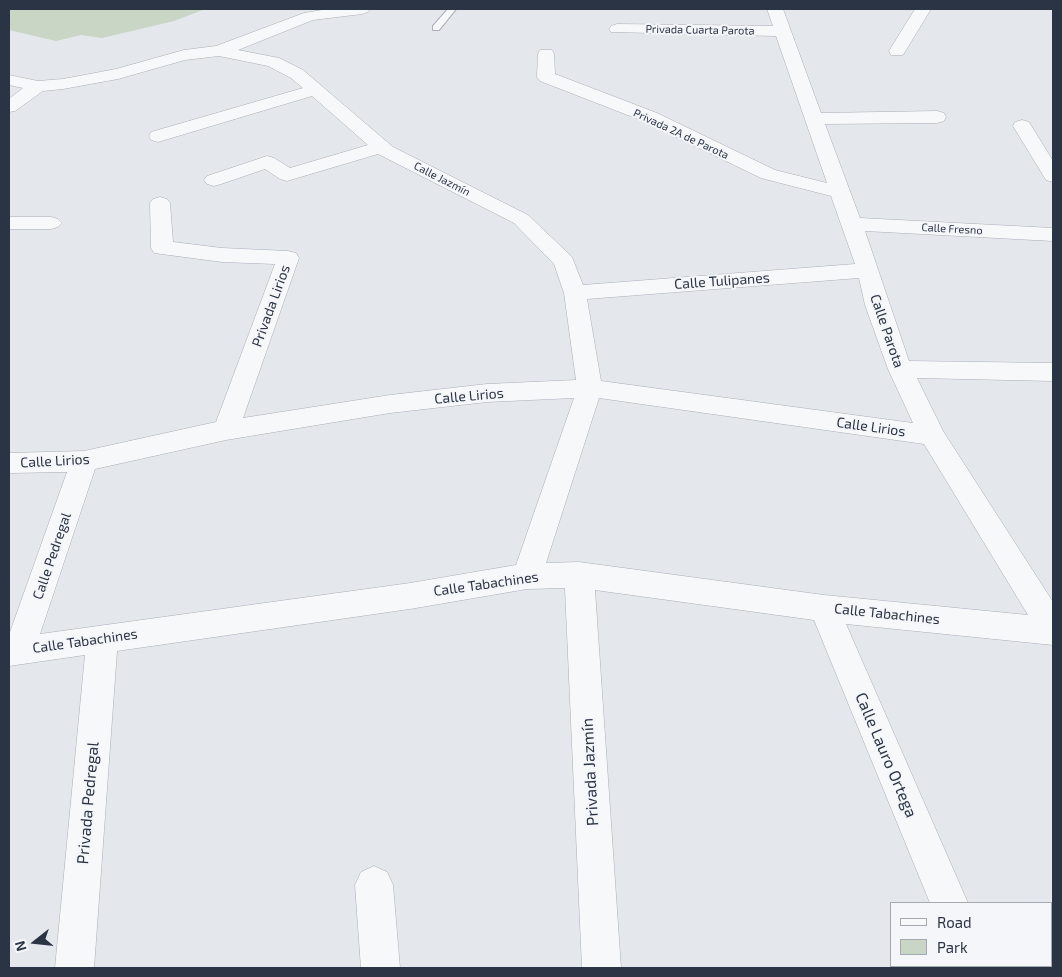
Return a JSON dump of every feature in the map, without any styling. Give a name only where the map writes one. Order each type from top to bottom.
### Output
[{"type":"street","points":[[219,51],[310,16],[362,9]]},
{"type":"street","name":"Calle Parota","points":[[775,9],[868,270],[877,306],[900,369],[932,435],[1053,630]]},
{"type":"street","points":[[897,51],[923,9]]},
{"type":"street","name":"Privada Cuarta Parota","points":[[618,29],[782,31]]},
{"type":"street","name":"Calle Jazmín","points":[[9,80],[38,86],[90,80],[184,55],[219,51],[273,62],[297,74],[381,147],[521,219],[564,262],[575,293],[590,388],[527,576]]},
{"type":"street","name":"Privada 2A de Parota","points":[[546,54],[546,77],[650,117],[768,174],[840,192]]},
{"type":"street","points":[[9,107],[38,86]]},
{"type":"street","points":[[158,136],[314,90]]},
{"type":"street","points":[[814,119],[937,118]]},
{"type":"street","points":[[1022,126],[1053,176]]},
{"type":"street","points":[[214,180],[267,162],[287,175],[381,147]]},
{"type":"street","name":"Privada Lirios","points":[[160,203],[162,248],[222,255],[288,258],[226,430]]},
{"type":"street","points":[[9,223],[51,223]]},
{"type":"street","name":"Calle Fresno","points":[[851,224],[1053,234]]},
{"type":"street","name":"Calle Tulipanes","points":[[575,293],[868,270]]},
{"type":"street","points":[[900,369],[1053,372]]},
{"type":"street","name":"Calle Lirios","points":[[9,463],[84,461],[226,430],[390,404],[487,393],[590,388],[932,435]]},
{"type":"street","name":"Calle Pedregal","points":[[14,651],[84,461]]},
{"type":"street","name":"Calle Tabachines","points":[[14,651],[410,596],[527,576],[579,575],[824,608],[1053,630]]},
{"type":"street","name":"Privada Jazmín","points":[[579,575],[601,968]]},
{"type":"street","name":"Calle Lauro Ortega","points":[[824,608],[949,902]]},
{"type":"street","name":"Privada Pedregal","points":[[74,968],[102,638]]},
{"type":"street","points":[[374,885],[381,968]]},
{"type":"lane","points":[[436,28],[452,9]]},
{"type":"green space","points":[[9,9],[205,9],[174,21],[102,38],[81,35],[56,41],[9,30]]}]
